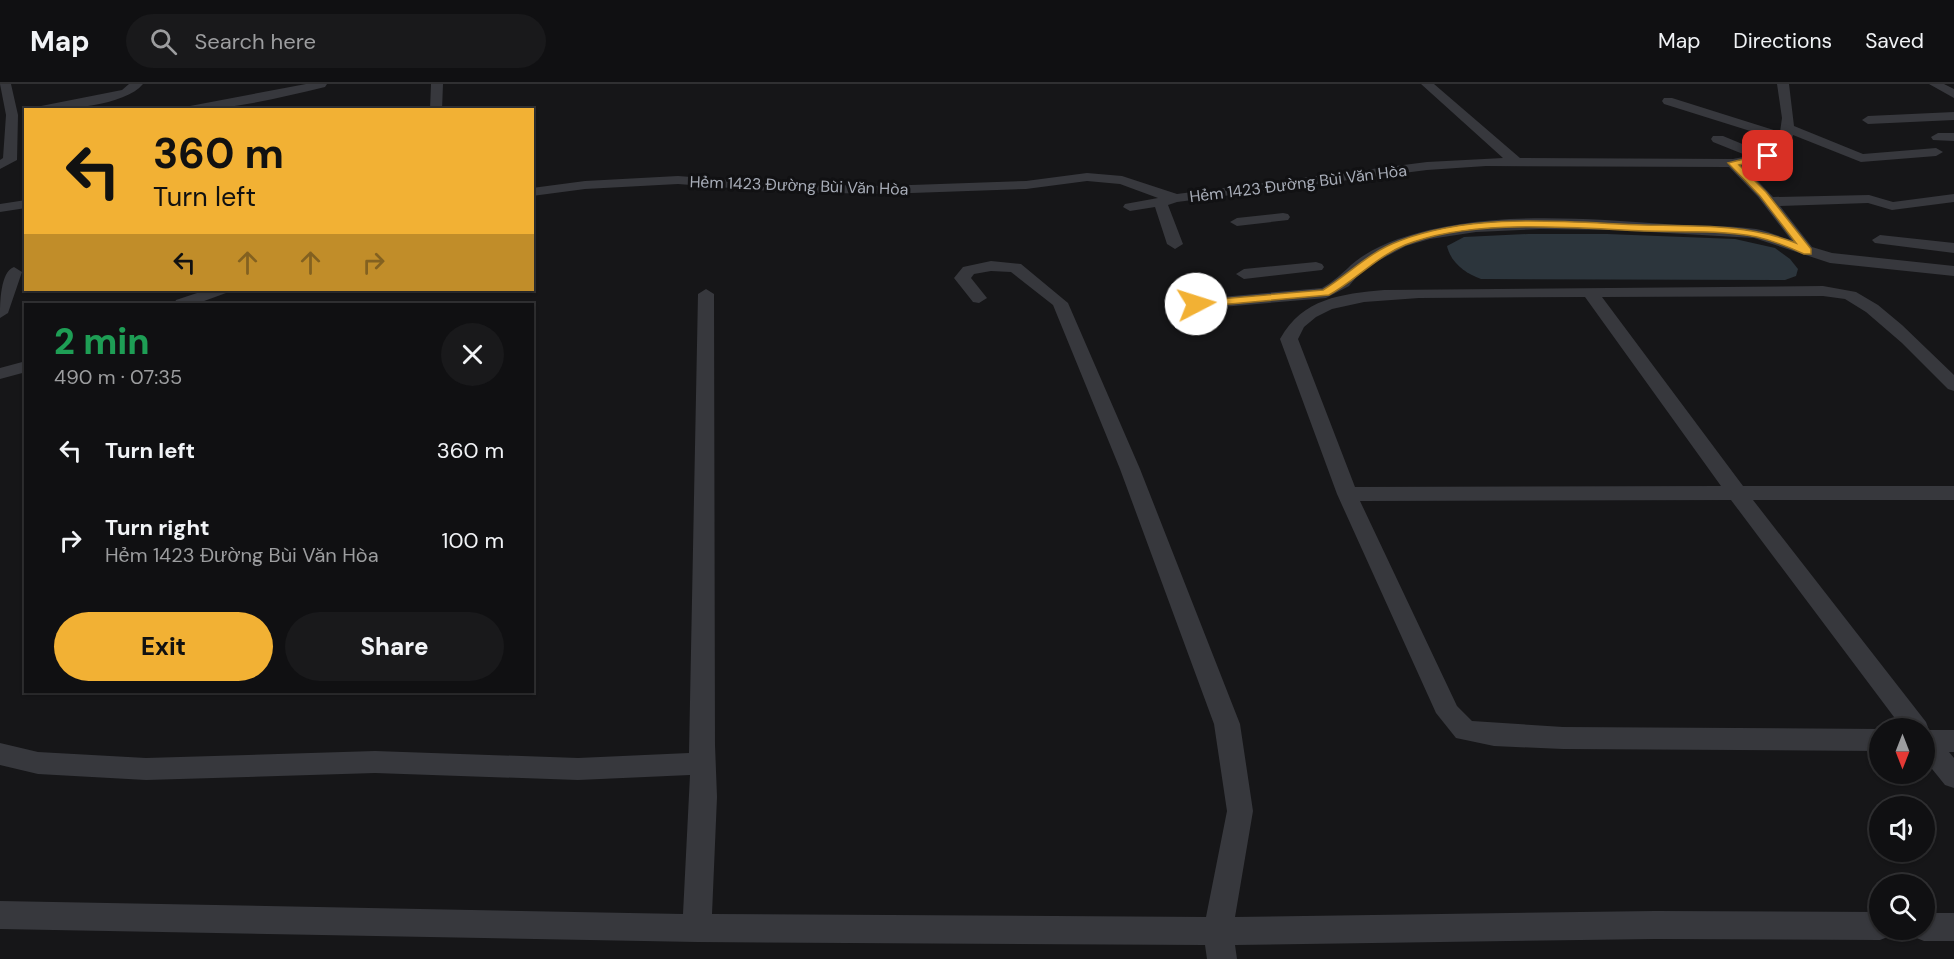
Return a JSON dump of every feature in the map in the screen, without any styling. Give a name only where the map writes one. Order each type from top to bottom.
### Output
[{"type":"street","points":[[0,165],[10,160],[13,115],[5,84]]},
{"type":"street","points":[[50,108],[126,93],[137,84]]},
{"type":"street","points":[[202,108],[291,88],[321,84]]},
{"type":"street","points":[[436,108],[437,84]]},
{"type":"street","points":[[1427,84],[1515,161]]},
{"type":"street","points":[[1935,84],[1952,92]]},
{"type":"street","points":[[1779,88],[1788,118],[1786,133]]},
{"type":"street","points":[[216,90],[219,105]]},
{"type":"street","points":[[124,108],[126,93]]},
{"type":"street","points":[[1668,101],[1786,133],[1857,157],[1936,152]]},
{"type":"street","points":[[1868,120],[1954,116]]},
{"type":"street","name":"Hẻm 1423 Đường Bùi Văn Hòa","points":[[534,192],[678,180],[784,188],[883,190],[1026,185],[1087,177],[1122,180],[1155,194],[1178,198],[1248,205],[1427,166],[1515,161],[1733,163],[1762,157],[1780,150],[1785,145],[1786,133]]},
{"type":"street","points":[[1938,137],[1954,137]]},
{"type":"street","points":[[1718,139],[1762,157]]},
{"type":"street","points":[[1733,163],[1769,202],[1808,252]]},
{"type":"street","points":[[1130,207],[1178,198]]},
{"type":"street","points":[[1769,202],[1873,199],[1892,206],[1954,198]]},
{"type":"street","points":[[1160,202],[1175,244]]},
{"type":"street","points":[[0,208],[24,204]]},
{"type":"street","points":[[1237,222],[1248,205],[1283,217]]},
{"type":"street","points":[[1174,306],[1326,293],[1372,258],[1401,243],[1428,234],[1476,227],[1583,225],[1714,230],[1756,234],[1830,258],[1954,271]]},
{"type":"street","points":[[1880,240],[1954,248]]},
{"type":"street","points":[[1244,274],[1311,263],[1339,285]]},
{"type":"street","points":[[979,298],[962,278],[964,273],[991,266],[1008,266],[1020,269],[1060,303],[1130,469],[1227,724],[1240,811],[1220,945]]},
{"type":"street","points":[[0,313],[13,272]]},
{"type":"street","points":[[1869,740],[1563,738],[1494,735],[1465,731],[1448,713],[1347,494],[1289,339],[1293,327],[1306,315],[1322,306],[1381,296],[1419,293],[1591,294],[1823,291],[1845,294],[1859,300],[1881,316],[1954,385]]},
{"type":"street","points":[[697,928],[704,797],[702,763],[706,294]]},
{"type":"street","points":[[1591,294],[1736,492],[1908,718]]},
{"type":"street","points":[[185,303],[210,295]]},
{"type":"street","points":[[0,374],[24,367]]},
{"type":"street","points":[[1347,494],[1954,493]]},
{"type":"street","points":[[1935,739],[1954,741]]},
{"type":"street","points":[[1935,752],[1954,777]]},
{"type":"street","points":[[0,754],[38,764],[146,769],[375,762],[578,769],[702,763]]},
{"type":"street","points":[[0,915],[697,928],[1220,945],[1655,925],[1869,926]]},
{"type":"street","points":[[1935,927],[1954,927]]},
{"type":"shaded area","points":[[1607,234],[1735,239],[1775,248],[1790,259],[1798,269],[1796,276],[1785,280],[1481,279],[1460,267],[1447,246],[1464,237]]},
{"type":"route","points":[[1196,304],[1326,293],[1343,283],[1353,271],[1372,258],[1401,243],[1428,234],[1476,227],[1540,224],[1714,230],[1756,234],[1808,252],[1763,194],[1733,163],[1768,156]]}]
